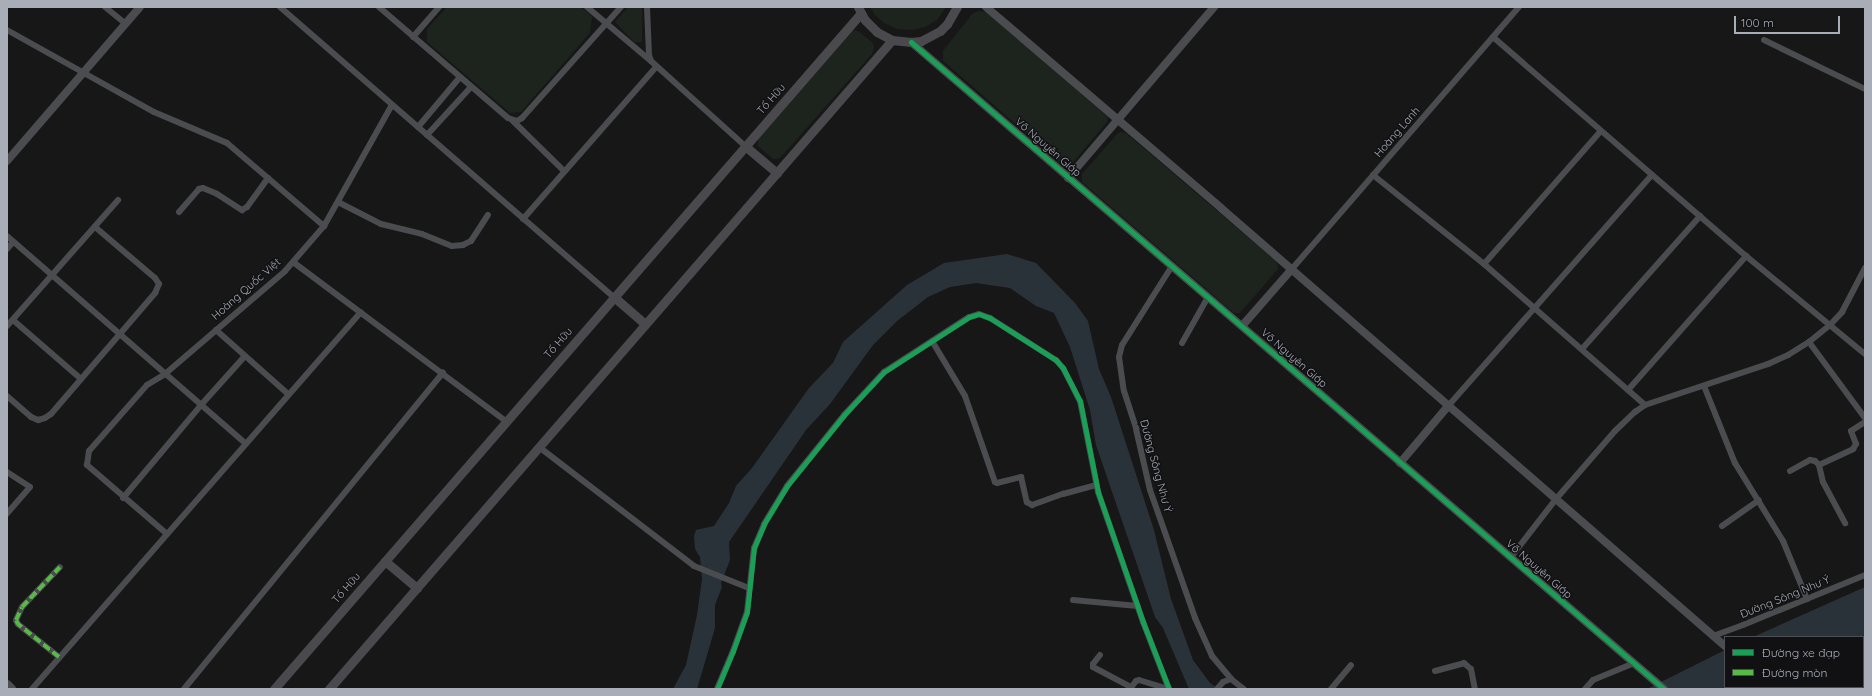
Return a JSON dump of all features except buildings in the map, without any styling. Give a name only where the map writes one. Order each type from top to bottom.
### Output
[{"type":"main road","points":[[859,10],[870,27],[877,32],[892,40],[910,42],[926,39],[940,31],[947,24],[957,7]]},
{"type":"main road","name":"Tố Hữu","points":[[274,689],[745,146],[859,10]]},
{"type":"main road","points":[[329,689],[892,40]]},
{"type":"main road","points":[[745,146],[777,173]]},
{"type":"main road","points":[[614,297],[645,324]]},
{"type":"main road","points":[[385,561],[417,588]]},
{"type":"main road","points":[[7,685],[11,689]]},
{"type":"street","points":[[105,7],[126,24]]},
{"type":"street","points":[[7,161],[140,7]]},
{"type":"street","points":[[280,7],[614,297]]},
{"type":"street","points":[[379,7],[471,87],[512,120],[564,171]]},
{"type":"street","points":[[413,37],[439,7]]},
{"type":"street","points":[[587,7],[651,61],[745,146]]},
{"type":"street","points":[[512,120],[522,118],[621,7]]},
{"type":"street","points":[[648,7],[651,61]]},
{"type":"street","points":[[986,7],[1290,270],[1449,405],[1724,645]]},
{"type":"street","points":[[1068,178],[1214,7]]},
{"type":"street","name":"Hoàng Lanh","points":[[1290,270],[1519,7]]},
{"type":"street","points":[[7,30],[154,112],[227,143],[324,226]]},
{"type":"street","points":[[1493,37],[1746,256],[1865,354]]},
{"type":"street","points":[[1764,40],[1865,89]]},
{"type":"street","name":"Võ Nguyên Giáp","points":[[910,42],[1664,689]]},
{"type":"street","points":[[523,218],[656,67]]},
{"type":"street","points":[[418,127],[460,77]]},
{"type":"street","points":[[427,135],[471,87]]},
{"type":"street","name":"Hoàng Quốc Việt","points":[[123,498],[87,465],[89,451],[147,385],[165,374],[285,271],[293,262],[324,226],[392,105]]},
{"type":"street","points":[[1484,264],[1601,131]]},
{"type":"street","points":[[1373,175],[1484,264],[1645,405]]},
{"type":"street","points":[[1400,463],[1449,405],[1652,175]]},
{"type":"street","points":[[179,212],[199,189],[203,188],[217,194],[242,210],[247,206],[268,178]]},
{"type":"street","points":[[7,326],[118,200]]},
{"type":"street","points":[[338,202],[381,224],[422,234],[452,246],[462,245],[471,241],[488,215]]},
{"type":"street","points":[[1582,350],[1700,216]]},
{"type":"street","points":[[7,396],[31,417],[38,420],[45,418],[81,379],[155,293],[159,284],[155,278],[95,226]]},
{"type":"street","points":[[7,236],[245,443]]},
{"type":"street","points":[[7,249],[13,242]]},
{"type":"street","points":[[1628,390],[1746,256]]},
{"type":"street","points":[[293,262],[507,422]]},
{"type":"street","name":"Đường Sông Như Ý","points":[[1172,266],[1122,345],[1119,357],[1124,391],[1136,429],[1150,490],[1195,618],[1212,656],[1231,679],[1244,689]]},
{"type":"street","points":[[1511,557],[1556,499],[1616,431],[1635,412],[1645,405],[1768,364],[1788,355],[1809,342],[1830,326],[1842,312],[1865,268]]},
{"type":"street","points":[[1242,326],[1290,270]]},
{"type":"street","points":[[1182,343],[1208,297]]},
{"type":"street","points":[[32,689],[245,443],[361,312]]},
{"type":"street","points":[[717,689],[743,626],[747,612],[754,548],[758,537],[764,524],[795,476],[844,414],[890,367],[969,316],[979,314],[984,315],[1039,348],[1056,360],[1063,368],[1083,410],[1096,485],[1138,606],[1169,689],[1139,680],[1130,688],[1093,667],[1093,664],[1100,655]]},
{"type":"street","points":[[13,320],[81,379]]},
{"type":"street","points":[[216,330],[288,394]]},
{"type":"street","points":[[932,341],[966,396],[996,482],[1021,477],[1027,502],[1032,505],[1063,494],[1096,485]]},
{"type":"street","points":[[1809,342],[1865,418]]},
{"type":"street","points":[[167,534],[123,498],[201,405],[245,356]]},
{"type":"street","points":[[184,689],[443,373]]},
{"type":"street","points":[[1704,386],[1735,464],[1759,500],[1783,541],[1807,599]]},
{"type":"street","points":[[1819,465],[1853,449],[1856,444],[1851,431],[1865,422]]},
{"type":"street","points":[[538,447],[694,566],[749,588]]},
{"type":"street","points":[[1790,471],[1814,459],[1819,465],[1823,482],[1845,523]]},
{"type":"street","points":[[7,472],[30,487],[7,513]]},
{"type":"street","points":[[1722,526],[1759,500]]},
{"type":"street","points":[[59,657],[18,624],[16,620],[22,607],[60,567]]},
{"type":"street","name":"Đường Sông Như Ý","points":[[1715,638],[1865,575]]},
{"type":"street","points":[[1073,600],[1138,606]]},
{"type":"street","points":[[1435,671],[1464,663],[1471,669],[1475,689]]},
{"type":"street","points":[[1585,689],[1593,680],[1634,664]]},
{"type":"street","points":[[1332,689],[1352,665]]},
{"type":"street","points":[[1218,689],[1223,682],[1231,679]]},
{"type":"shaded area","points":[[447,7],[581,7],[592,16],[590,33],[521,112],[510,113],[427,42],[427,29]]},
{"type":"shaded area","points":[[628,7],[642,7],[642,42],[634,42],[615,22]]},
{"type":"shaded area","points":[[870,7],[946,7],[937,20],[925,27],[911,30],[897,29],[884,23],[874,14]]},
{"type":"shaded area","points":[[978,11],[987,12],[1108,117],[1107,122],[1070,166],[1062,164],[943,61],[943,51],[973,13]]},
{"type":"shaded area","points":[[854,30],[858,31],[873,43],[874,48],[872,54],[781,157],[773,159],[758,146],[758,138],[850,32]]},
{"type":"shaded area","points":[[1118,133],[1126,133],[1277,262],[1278,269],[1240,313],[1234,313],[1082,182],[1082,174]]},
{"type":"shaded area","points":[[1007,254],[1036,263],[1075,303],[1088,321],[1099,369],[1111,397],[1154,530],[1171,599],[1193,660],[1210,683],[1219,689],[1189,689],[1163,628],[1155,617],[1096,445],[1090,410],[1070,347],[1054,313],[1036,306],[1010,288],[976,283],[950,287],[928,297],[897,321],[873,345],[830,404],[806,430],[729,542],[730,560],[721,583],[722,587],[715,605],[715,628],[697,689],[673,689],[686,665],[697,615],[702,579],[700,557],[695,549],[694,536],[696,530],[714,526],[729,503],[736,486],[752,468],[809,388],[833,363],[843,342],[907,285],[944,263]]},
{"type":"shaded area","points":[[1865,587],[1864,656],[1864,636],[1755,636]]},
{"type":"shaded area","points":[[1724,650],[1724,688],[1794,688],[1792,689],[1647,689]]},
{"type":"marked path","points":[[59,657],[18,624],[16,620],[22,607],[60,567]]},
{"type":"cycle path","points":[[911,42],[1664,689]]},
{"type":"cycle path","points":[[717,689],[747,612],[754,548],[764,524],[787,486],[844,415],[884,372],[969,317],[979,314],[990,318],[1056,360],[1063,368],[1080,401],[1098,492],[1143,622],[1169,689]]}]
